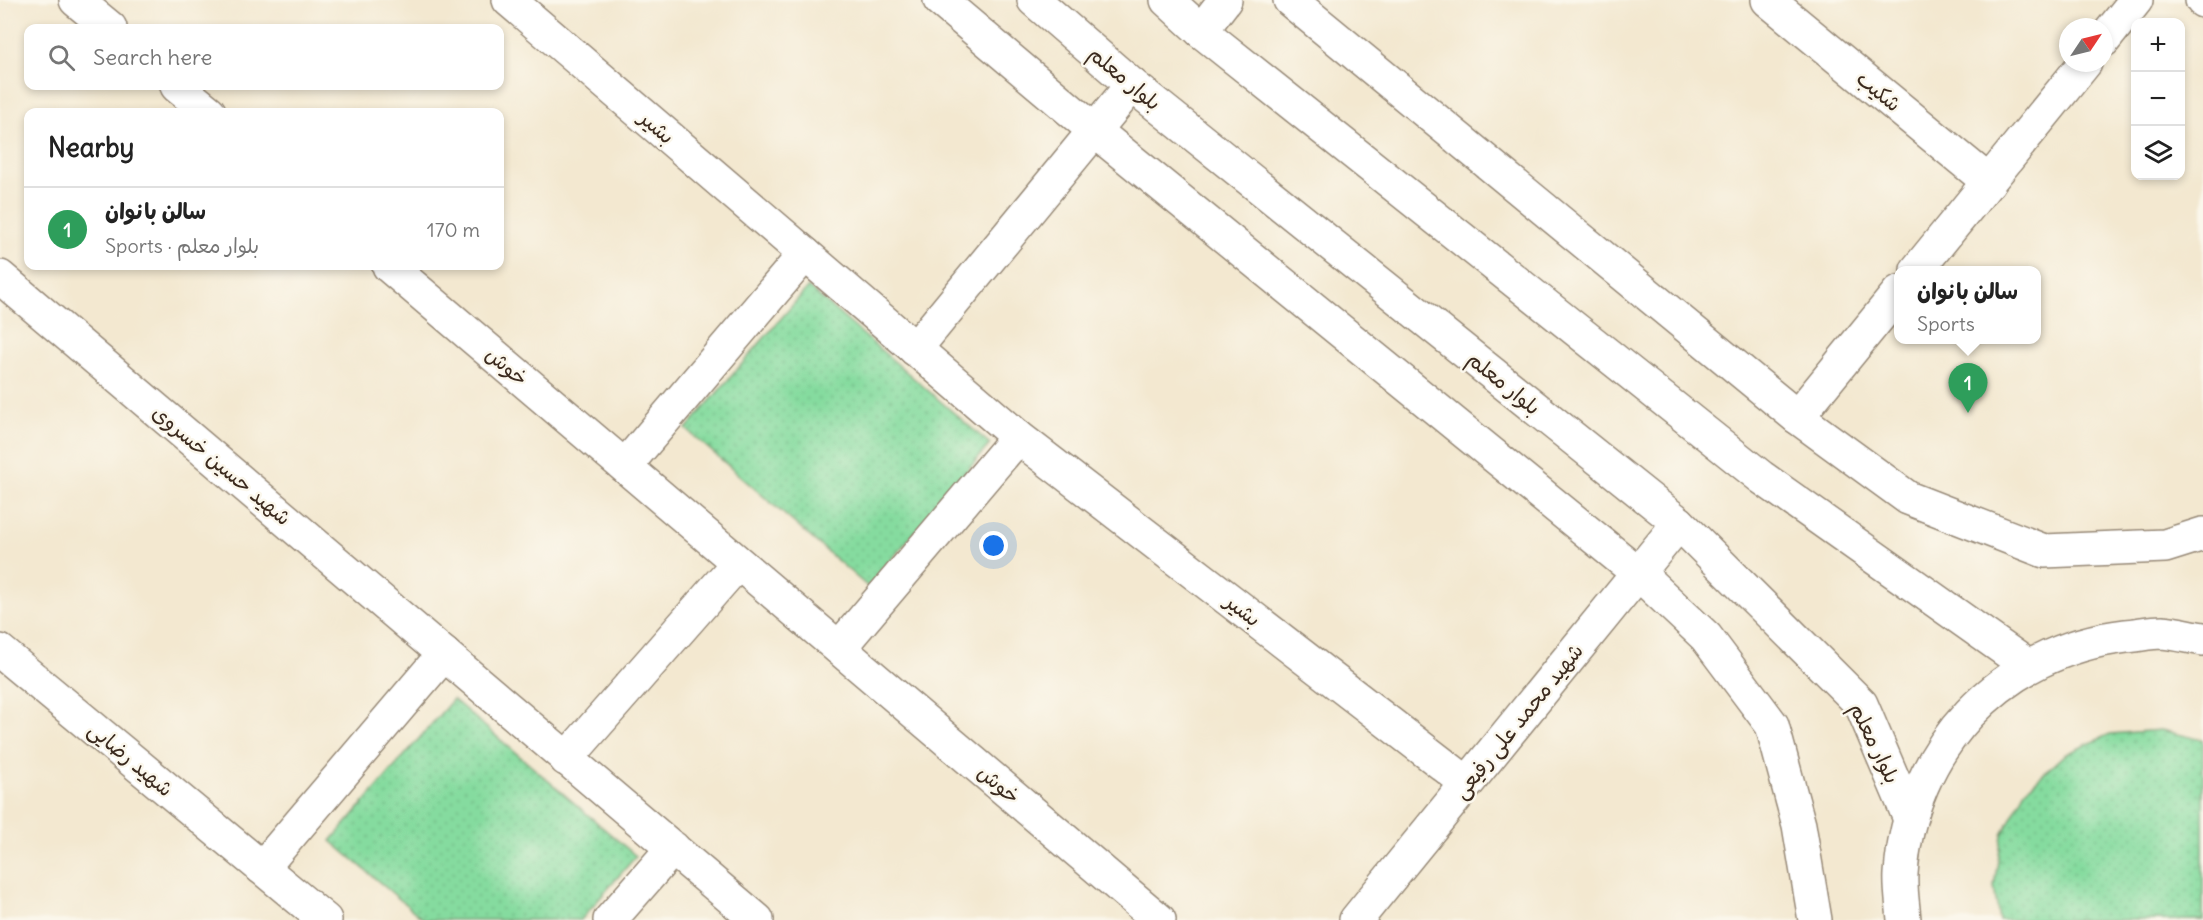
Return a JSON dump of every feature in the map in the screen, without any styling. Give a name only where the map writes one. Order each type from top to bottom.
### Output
[{"type":"street","points":[[76,0],[105,24]]},
{"type":"street","name":"بشیر","points":[[509,0],[1018,437],[1467,783]]},
{"type":"street","points":[[940,0],[1095,131],[1638,573],[1706,637],[1772,724],[1799,825],[1815,920]]},
{"type":"street","name":"بلوار معلم","points":[[1034,0],[1132,86],[1679,523],[1861,704],[1910,819]]},
{"type":"street","points":[[1167,0],[1201,31],[1761,477],[2028,666]]},
{"type":"street","points":[[1201,31],[1225,0]]},
{"type":"street","points":[[1290,0],[1797,417],[1908,498],[2044,551],[2165,546],[2203,534]]},
{"type":"street","name":"شکیب","points":[[1768,0],[1989,182]]},
{"type":"street","points":[[2113,29],[2136,0]]},
{"type":"street","points":[[1920,266],[2078,72]]},
{"type":"street","points":[[915,349],[1132,86]]},
{"type":"street","points":[[182,90],[204,108]]},
{"type":"street","points":[[625,466],[805,254]]},
{"type":"street","name":"خوش","points":[[394,270],[1159,920]]},
{"type":"street","name":"شهید حسین خسروی","points":[[0,277],[673,848]]},
{"type":"street","points":[[1797,417],[1894,298]]},
{"type":"street","points":[[839,648],[1018,437]]},
{"type":"street","name":"شهید محمد علی رفیعی","points":[[1356,920],[1679,523]]},
{"type":"street","points":[[567,759],[738,563]]},
{"type":"street","points":[[1904,920],[1901,875],[1910,819],[1927,772],[1954,730],[1988,695],[2028,666],[2092,640],[2162,632],[2203,639]]},
{"type":"street","name":"شهید رضایی","points":[[0,651],[325,920]]},
{"type":"street","points":[[262,868],[444,654]]},
{"type":"street","points":[[610,920],[673,848],[757,920]]},
{"type":"green space","points":[[808,287],[990,444],[868,587],[686,429]]},
{"type":"green space","points":[[453,699],[636,856],[581,920],[424,920],[331,841]]},
{"type":"green space","points":[[2161,730],[2203,740],[2203,920],[1999,920],[1994,886],[2002,835],[2026,790],[2064,755],[2110,734]]},
{"type":"place","name":"سالن بانوان","points":[[1968,413]]}]
